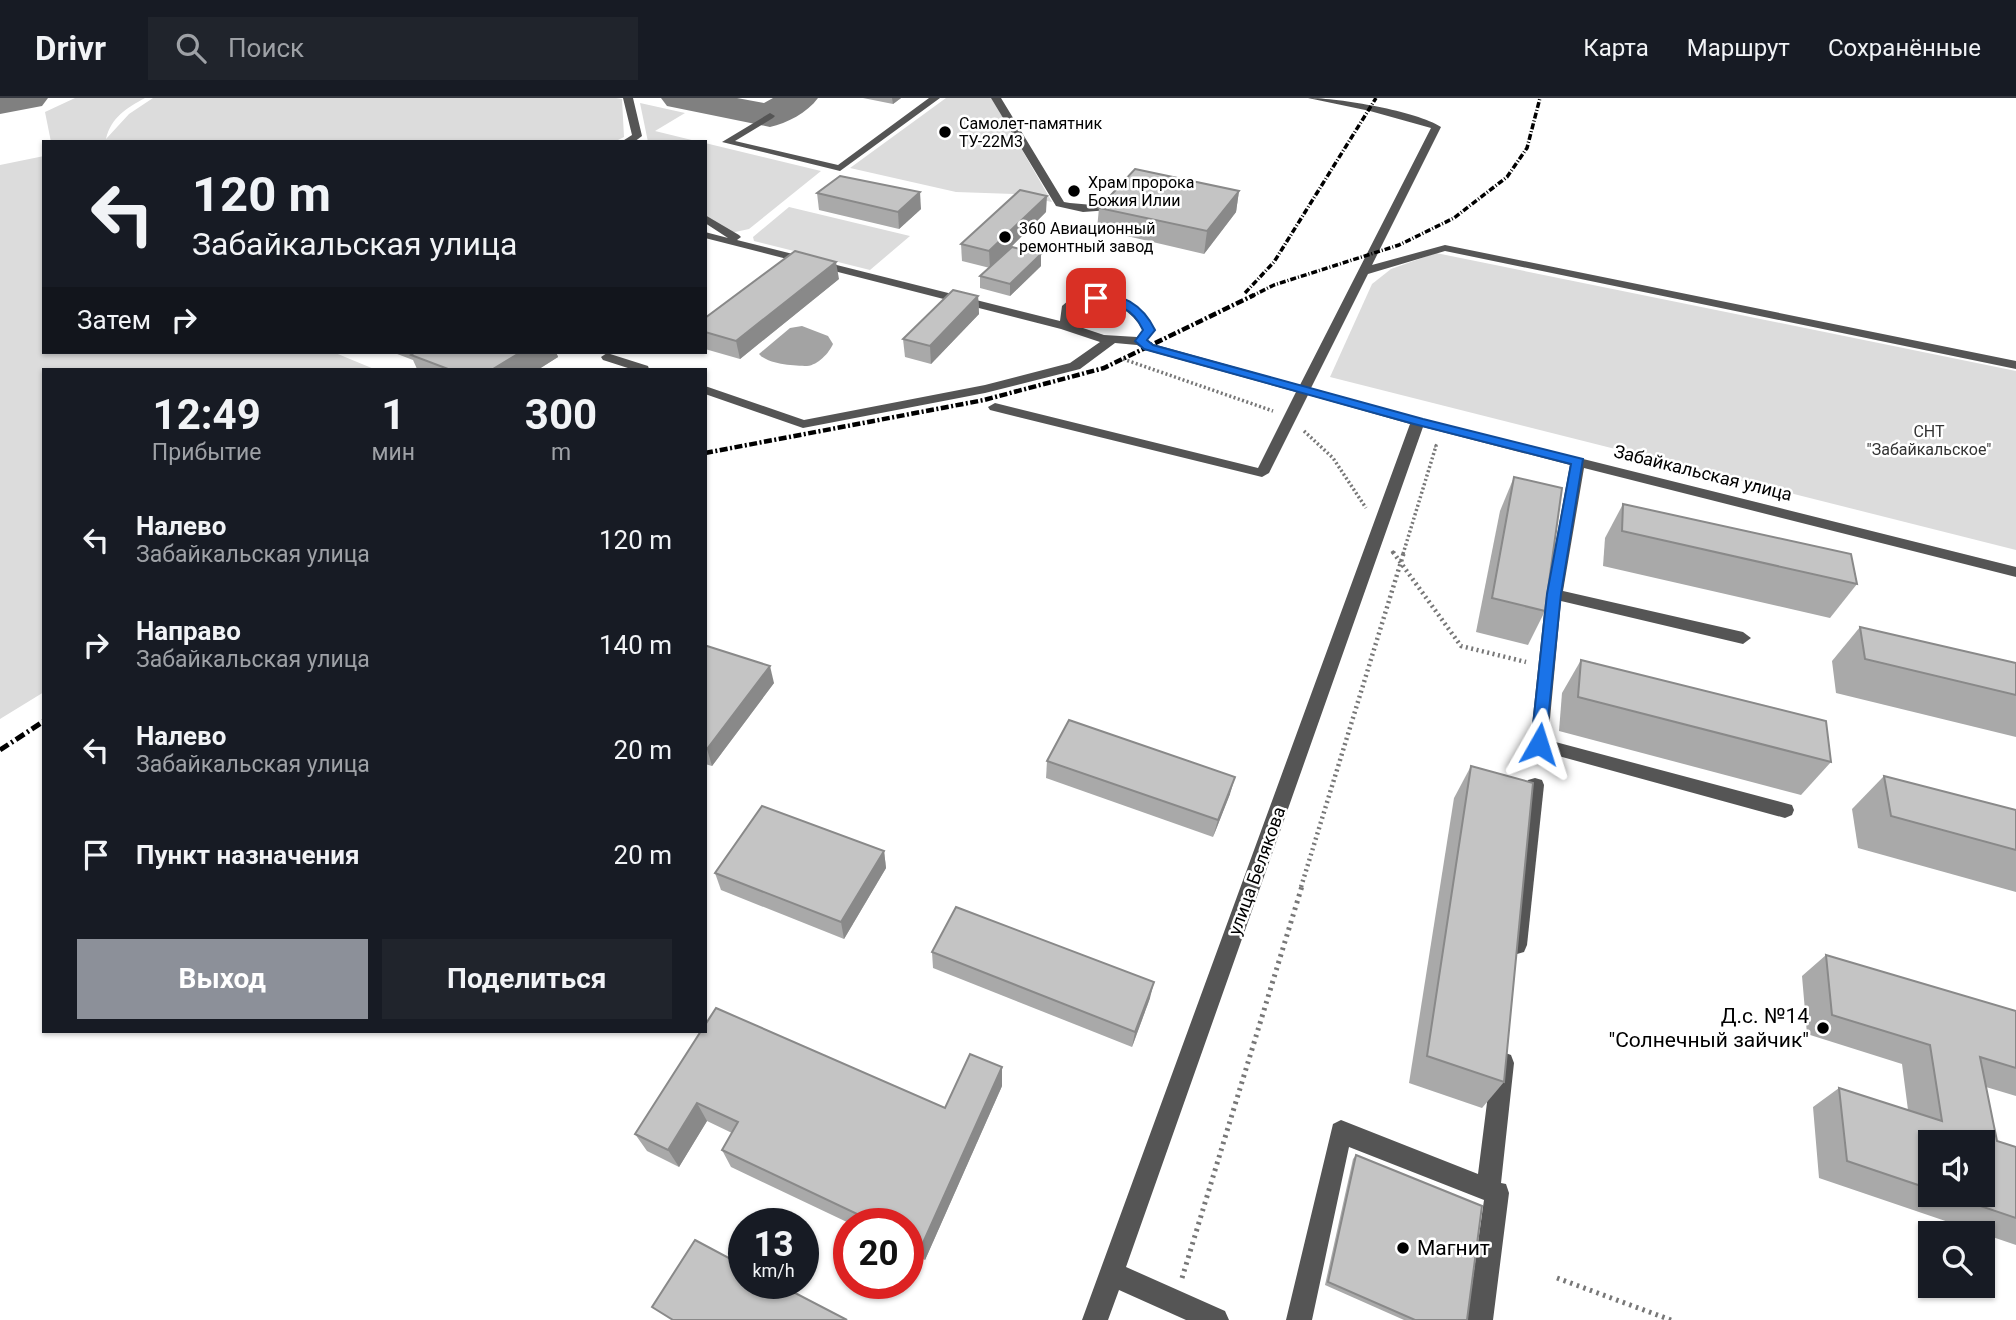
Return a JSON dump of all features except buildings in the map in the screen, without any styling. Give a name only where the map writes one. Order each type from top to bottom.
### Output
[{"type":"street","points":[[628,98],[637,139]]},
{"type":"street","points":[[770,116],[727,142],[840,168],[935,98]]},
{"type":"street","points":[[996,98],[1060,204],[1083,209],[1106,208]]},
{"type":"street","points":[[995,407],[1262,473],[1436,127],[1371,108],[1313,98]]},
{"type":"street","points":[[707,219],[750,247]]},
{"type":"street","name":"Забайкальская улица","points":[[707,236],[1113,339],[1140,341],[1149,347],[1304,391],[1415,431],[1578,462],[2016,572]]},
{"type":"street","points":[[1365,271],[1445,248],[2016,365]]},
{"type":"street","points":[[1065,326],[1068,306],[1082,298],[1110,298],[1131,306],[1142,316],[1149,330],[1140,341]]},
{"type":"street","points":[[707,391],[803,424],[985,389],[1075,366],[1113,339]]},
{"type":"street","points":[[607,357],[640,368]]},
{"type":"street","name":"улица Белякова","points":[[1096,1320],[1415,431]]},
{"type":"street","points":[[1578,462],[1554,594],[1539,744],[1785,810]]},
{"type":"street","points":[[1554,594],[1743,638]]},
{"type":"street","points":[[1515,961],[1535,785]]},
{"type":"street","points":[[1488,1190],[1506,1042]]},
{"type":"street","points":[[1299,1320],[1342,1132],[1497,1193],[1480,1320]]},
{"type":"street","points":[[1112,1274],[1216,1320]]},
{"type":"path","points":[[1113,339],[1123,359],[1264,406],[1307,433],[1333,458],[1380,529],[1400,565],[1461,646],[1547,668]]},
{"type":"path","points":[[1175,1302],[1436,446],[1415,431]]},
{"type":"path","points":[[1557,1278],[1671,1320]]},
{"type":"green space","points":[[75,98],[145,98],[116,119],[106,139],[129,114],[153,98],[616,98],[622,99],[624,137],[618,140],[51,140],[45,112]]},
{"type":"green space","points":[[946,98],[992,98],[1052,202],[1014,194],[956,192],[850,168]]},
{"type":"green space","points":[[640,103],[685,113],[655,131],[692,140],[648,140]]},
{"type":"green space","points":[[707,143],[821,171],[749,229],[726,234],[707,223]]},
{"type":"green space","points":[[42,156],[42,354],[338,354],[372,368],[42,368],[42,693],[0,719],[0,165]]},
{"type":"green space","points":[[789,207],[910,236],[870,270],[754,241],[753,237]]},
{"type":"green space","name":"СНТ \"Забайкальское\"","points":[[1436,253],[2016,371],[2016,550],[1330,377],[1372,284],[1391,269]]},
{"type":"shaded area","points":[[802,326],[828,336],[833,344],[819,361],[807,366],[788,365],[768,360],[759,354],[790,328]]},
{"type":"taxiway","points":[[0,103],[29,98]]},
{"type":"taxiway","points":[[680,98],[770,116],[799,98]]},
{"type":"railway","points":[[1245,293],[1274,262],[1376,98]]},
{"type":"railway","points":[[1254,295],[1274,285],[1399,245],[1454,218],[1507,177],[1527,148],[1540,98]]},
{"type":"railway","points":[[707,453],[984,400],[1104,368],[1254,295]]},
{"type":"railway","points":[[1250,297],[1254,295]]},
{"type":"railway","points":[[0,750],[42,722]]},
{"type":"place","name":"Самолет-памятник ТУ-22М3","points":[[945,132]]},
{"type":"place","name":"Храм пророка Божия Илии","points":[[1074,191]]},
{"type":"place","name":"360 Авиационный ремонтный завод","points":[[1005,237]]},
{"type":"place","name":"Д.с. №14 \"Солнечный зайчик\"","points":[[1823,1028]]},
{"type":"place","name":"Магнит","points":[[1403,1248]]},
{"type":"route","points":[[1096,298],[1110,298],[1131,306],[1142,316],[1149,330],[1140,341],[1149,347],[1418,422],[1578,462],[1554,594],[1539,744]]}]
